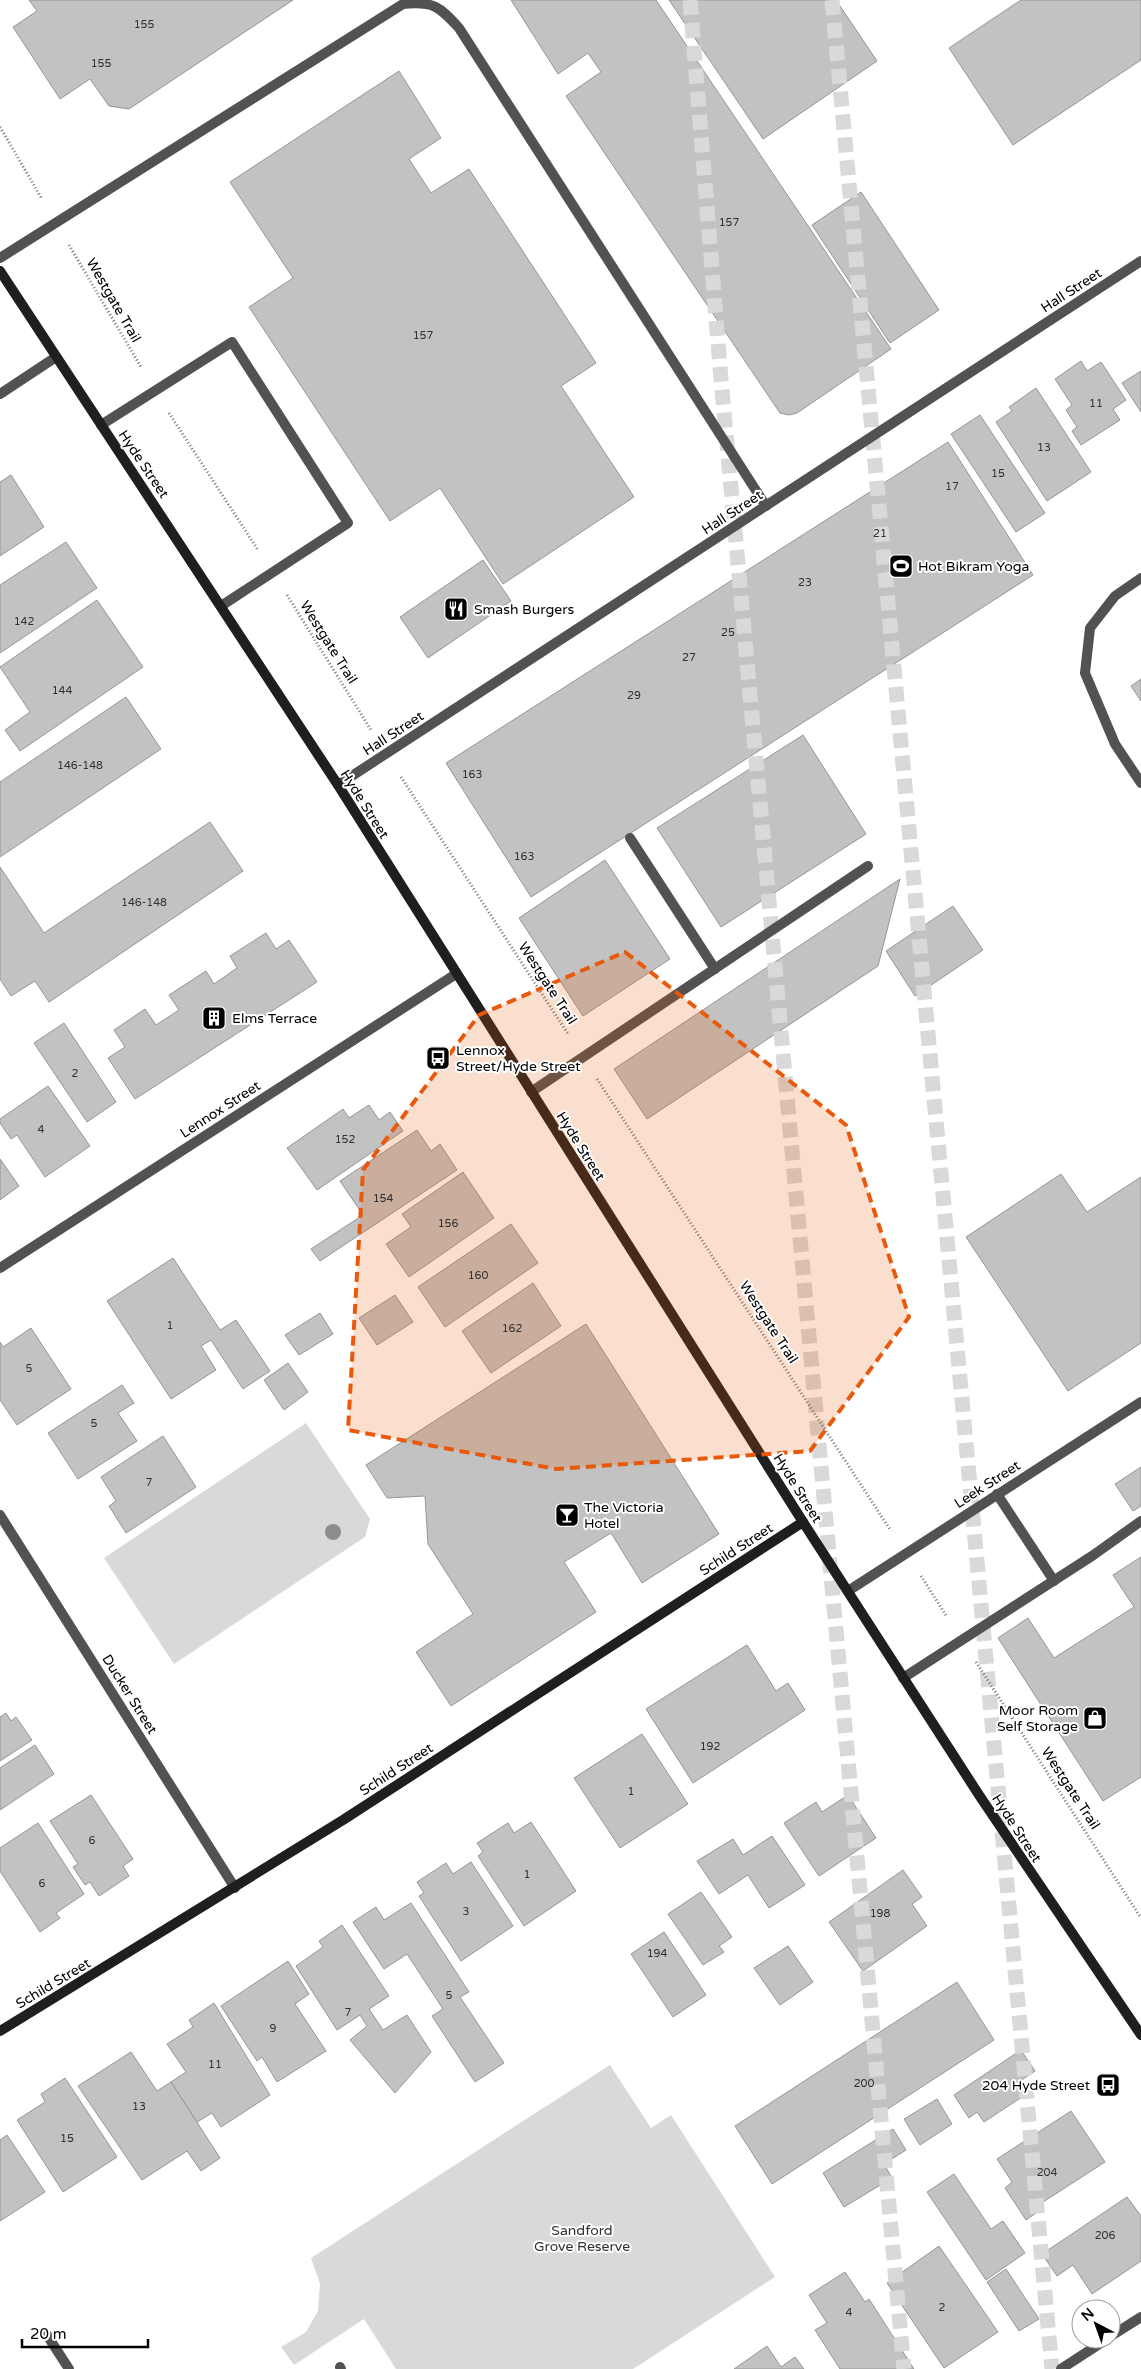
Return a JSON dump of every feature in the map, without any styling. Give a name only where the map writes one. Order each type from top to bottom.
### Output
[{"type":"street","points":[[0,258],[403,4],[424,2],[442,9],[459,28],[766,506]]},
{"type":"street","name":"Hall Street","points":[[338,785],[1141,261]]},
{"type":"street","name":"Hyde Street","points":[[0,271],[338,785],[803,1522],[1032,1875],[1141,2035]]},
{"type":"street","points":[[101,425],[232,342],[348,524],[222,606]]},
{"type":"street","points":[[0,394],[56,357]]},
{"type":"street","points":[[1141,578],[1114,596],[1090,628],[1086,673],[1115,744],[1141,783]]},
{"type":"street","points":[[630,838],[715,969]]},
{"type":"street","points":[[531,1092],[868,866]]},
{"type":"street","name":"Lennox Street","points":[[0,1268],[456,974]]},
{"type":"street","name":"Leek Street","points":[[848,1591],[1141,1402]]},
{"type":"street","points":[[997,1494],[1054,1581]]},
{"type":"street","name":"Ducker Street","points":[[0,1515],[235,1888]]},
{"type":"street","points":[[904,1678],[1054,1581],[1141,1521]]},
{"type":"street","name":"Schild Street","points":[[0,2031],[235,1888],[608,1650],[803,1522]]},
{"type":"street","points":[[1121,2330],[1141,2317]]},
{"type":"street","points":[[47,2335],[69,2369]]},
{"type":"street","points":[[1061,2369],[1092,2349]]},
{"type":"path","name":"Westgate Trail","points":[[0,127],[155,391],[386,754],[906,1552],[1141,1918]]},
{"type":"highlighted area","points":[[625,952],[846,1125],[909,1317],[810,1451],[556,1469],[348,1430],[363,1170],[479,1015]]},
{"type":"green space","points":[[306,1423],[370,1519],[365,1537],[174,1664],[104,1558]]},
{"type":"green space","name":"Sandford Grove Reserve","points":[[610,2065],[651,2128],[671,2115],[775,2277],[633,2369],[396,2369],[364,2319],[294,2365],[281,2347],[306,2332],[318,2311],[320,2284],[311,2258]]},
{"type":"building","points":[[29,0],[293,0],[129,109],[109,106],[90,79],[60,99],[13,27],[37,11]]},
{"type":"building","points":[[511,0],[656,0],[891,349],[797,413],[789,415],[780,413],[566,96],[601,72],[588,53],[558,74]]},
{"type":"building","points":[[669,0],[836,0],[877,61],[763,139]]},
{"type":"building","points":[[1021,0],[1141,0],[1141,60],[1013,145],[949,48]]},
{"type":"building","points":[[399,71],[441,138],[409,159],[431,193],[469,169],[596,363],[561,386],[634,497],[503,584],[440,488],[390,521],[249,307],[293,278],[230,182]]},
{"type":"building","points":[[861,192],[939,310],[890,343],[812,225]]},
{"type":"building","points":[[1081,361],[1087,371],[1101,362],[1126,400],[1113,409],[1120,420],[1081,445],[1072,431],[1077,427],[1066,410],[1072,405],[1055,379]]},
{"type":"building","points":[[1141,371],[1141,412],[1122,383]]},
{"type":"building","points":[[1036,388],[1091,472],[1047,501],[996,422],[1012,411],[1009,407]]},
{"type":"building","points":[[980,415],[1045,513],[1016,532],[951,434]]},
{"type":"building","points":[[948,442],[1033,575],[531,897],[446,763]]},
{"type":"building","points":[[11,475],[44,527],[0,556],[0,482]]},
{"type":"building","points":[[66,542],[97,588],[0,653],[0,585]]},
{"type":"building","name":"Smash Burgers","points":[[483,560],[511,601],[428,658],[400,617]]},
{"type":"building","points":[[97,600],[143,667],[20,751],[5,730],[30,712],[0,667]]},
{"type":"building","points":[[1141,679],[1141,701],[1131,686]]},
{"type":"building","points":[[126,697],[161,749],[0,857],[0,782]]},
{"type":"building","points":[[803,735],[866,834],[721,927],[657,828]]},
{"type":"building","points":[[210,822],[243,871],[49,1002],[35,981],[11,996],[0,979],[0,867],[44,933]]},
{"type":"building","points":[[605,860],[670,959],[583,1016],[519,918]]},
{"type":"building","points":[[900,879],[878,966],[647,1119],[614,1069]]},
{"type":"building","points":[[953,906],[983,950],[915,996],[886,951]]},
{"type":"building","name":"Elms Terrace","points":[[266,933],[276,949],[289,940],[317,982],[135,1099],[108,1058],[125,1047],[114,1030],[145,1009],[156,1025],[179,1010],[169,995],[206,971],[214,984],[237,968],[230,956]]},
{"type":"building","points":[[64,1023],[116,1102],[87,1122],[34,1043]]},
{"type":"building","points":[[48,1086],[90,1146],[45,1177],[17,1135],[11,1139],[0,1123],[0,1119]]},
{"type":"building","points":[[369,1105],[379,1120],[390,1112],[403,1131],[317,1190],[287,1148],[343,1109],[349,1118]]},
{"type":"building","points":[[417,1130],[431,1151],[440,1144],[457,1170],[320,1261],[311,1249],[363,1215],[340,1181]]},
{"type":"building","points":[[0,1159],[19,1186],[0,1200]]},
{"type":"building","points":[[463,1172],[494,1218],[409,1277],[386,1244],[411,1227],[402,1214]]},
{"type":"building","points":[[1061,1174],[1087,1212],[1141,1177],[1141,1343],[1068,1391],[966,1237]]},
{"type":"building","points":[[511,1224],[538,1263],[445,1327],[418,1287]]},
{"type":"building","points":[[173,1258],[220,1330],[236,1320],[270,1371],[243,1389],[211,1340],[201,1346],[216,1370],[171,1399],[107,1301]]},
{"type":"building","points":[[533,1283],[561,1326],[491,1373],[462,1331]]},
{"type":"building","points":[[395,1295],[413,1322],[377,1345],[359,1318]]},
{"type":"building","points":[[320,1313],[333,1334],[299,1355],[285,1335]]},
{"type":"building","name":"The Victoria Hotel","points":[[586,1324],[719,1534],[642,1583],[611,1533],[564,1562],[596,1612],[451,1706],[416,1652],[473,1614],[428,1544],[425,1496],[387,1498],[366,1465]]},
{"type":"building","points":[[31,1328],[71,1389],[17,1425],[0,1400],[0,1342],[3,1347]]},
{"type":"building","points":[[288,1363],[308,1392],[284,1410],[264,1380]]},
{"type":"building","points":[[122,1385],[134,1403],[118,1413],[137,1441],[78,1479],[48,1433]]},
{"type":"building","points":[[163,1436],[196,1487],[126,1533],[109,1506],[116,1501],[101,1477]]},
{"type":"building","points":[[1141,1467],[1141,1506],[1133,1511],[1115,1484]]},
{"type":"building","name":"Moor Room Self Storage","points":[[1141,1557],[1141,1777],[1103,1801],[998,1638],[1028,1618],[1054,1658],[1134,1607],[1113,1575]]},
{"type":"building","points":[[747,1645],[776,1691],[788,1683],[805,1710],[693,1783],[646,1709]]},
{"type":"building","points":[[6,1713],[11,1721],[16,1717],[32,1740],[0,1761],[0,1717]]},
{"type":"building","points":[[642,1734],[688,1804],[620,1848],[574,1778]]},
{"type":"building","points":[[35,1745],[54,1774],[0,1810],[0,1768]]},
{"type":"building","points":[[91,1795],[133,1859],[123,1866],[129,1876],[99,1896],[90,1882],[85,1885],[73,1867],[78,1864],[50,1821]]},
{"type":"building","points":[[848,1795],[876,1838],[819,1876],[784,1823],[816,1802],[822,1812]]},
{"type":"building","points":[[531,1822],[576,1891],[524,1926],[478,1856],[483,1852],[477,1843],[508,1823],[514,1833]]},
{"type":"building","points":[[38,1823],[84,1894],[56,1913],[60,1918],[40,1932],[0,1871],[0,1848]]},
{"type":"building","points":[[772,1836],[805,1885],[769,1908],[748,1875],[719,1894],[697,1861],[733,1839],[743,1855]]},
{"type":"building","points":[[471,1862],[513,1926],[461,1961],[419,1896],[424,1893],[417,1882],[446,1863],[453,1874]]},
{"type":"building","points":[[903,1870],[922,1897],[912,1904],[927,1926],[863,1971],[829,1922]]},
{"type":"building","points":[[701,1892],[732,1937],[719,1946],[724,1952],[703,1965],[668,1914]]},
{"type":"building","points":[[411,1903],[469,1992],[460,1997],[504,2063],[475,2082],[432,2016],[443,2009],[407,1954],[384,1969],[353,1922],[376,1907],[384,1920]]},
{"type":"building","points":[[342,1925],[389,1996],[369,2009],[383,2030],[407,2015],[431,2052],[395,2093],[350,2040],[367,2026],[360,2015],[337,2030],[296,1966],[323,1947],[319,1941]]},
{"type":"building","points":[[664,1932],[706,1995],[673,2017],[631,1954]]},
{"type":"building","points":[[788,1946],[813,1982],[780,2005],[754,1968]]},
{"type":"building","points":[[288,1961],[309,1994],[295,2004],[326,2051],[277,2082],[262,2057],[257,2061],[221,2006]]},
{"type":"building","points":[[957,1982],[994,2040],[772,2184],[735,2126]]},
{"type":"building","points":[[214,2003],[270,2095],[221,2127],[212,2113],[197,2122],[171,2082],[186,2072],[167,2044],[193,2027],[189,2020]]},
{"type":"building","points":[[1021,2050],[1035,2071],[1020,2081],[1028,2093],[984,2122],[977,2112],[969,2118],[954,2095]]},
{"type":"building","points":[[131,2052],[157,2091],[171,2082],[220,2158],[201,2171],[187,2151],[142,2180],[78,2086]]},
{"type":"building","points":[[65,2078],[117,2157],[63,2192],[17,2120],[45,2102],[41,2094]]},
{"type":"building","points":[[937,2099],[952,2124],[920,2145],[904,2119]]},
{"type":"building","points":[[1071,2111],[1105,2162],[1040,2204],[1042,2209],[1026,2220],[1005,2188],[1012,2182],[997,2159]]},
{"type":"building","points":[[893,2129],[906,2150],[884,2164],[892,2178],[844,2207],[823,2173]]},
{"type":"building","points":[[7,2135],[45,2192],[0,2221],[0,2140]]},
{"type":"building","points":[[954,2174],[991,2229],[1003,2221],[1025,2253],[986,2280],[927,2192]]},
{"type":"building","points":[[1127,2197],[1141,2216],[1141,2261],[1092,2294],[1073,2265],[1057,2276],[1042,2254]]},
{"type":"building","points":[[939,2246],[998,2332],[944,2368],[887,2283]]},
{"type":"building","points":[[1006,2269],[1039,2319],[1019,2331],[987,2282]]},
{"type":"building","points":[[845,2272],[865,2302],[869,2299],[914,2369],[840,2369],[815,2330],[827,2323],[809,2295]]},
{"type":"building","points":[[767,2346],[781,2367],[795,2357],[804,2369],[734,2369]]},
{"type":"tunnel","points":[[690,0],[721,379],[904,2369]]},
{"type":"tunnel","points":[[832,0],[1052,2369]]},
{"type":"place","name":"Hot Bikram Yoga","points":[[901,566]]},
{"type":"place","name":"Smash Burgers","points":[[456,609]]},
{"type":"place","name":"Elms Terrace","points":[[214,1018]]},
{"type":"place","name":"Lennox Street/Hyde Street","points":[[438,1058]]},
{"type":"place","name":"The Victoria Hotel","points":[[567,1515]]},
{"type":"place","name":"Moor Room Self Storage","points":[[1095,1718]]},
{"type":"place","name":"204 Hyde Street","points":[[1108,2085]]}]
